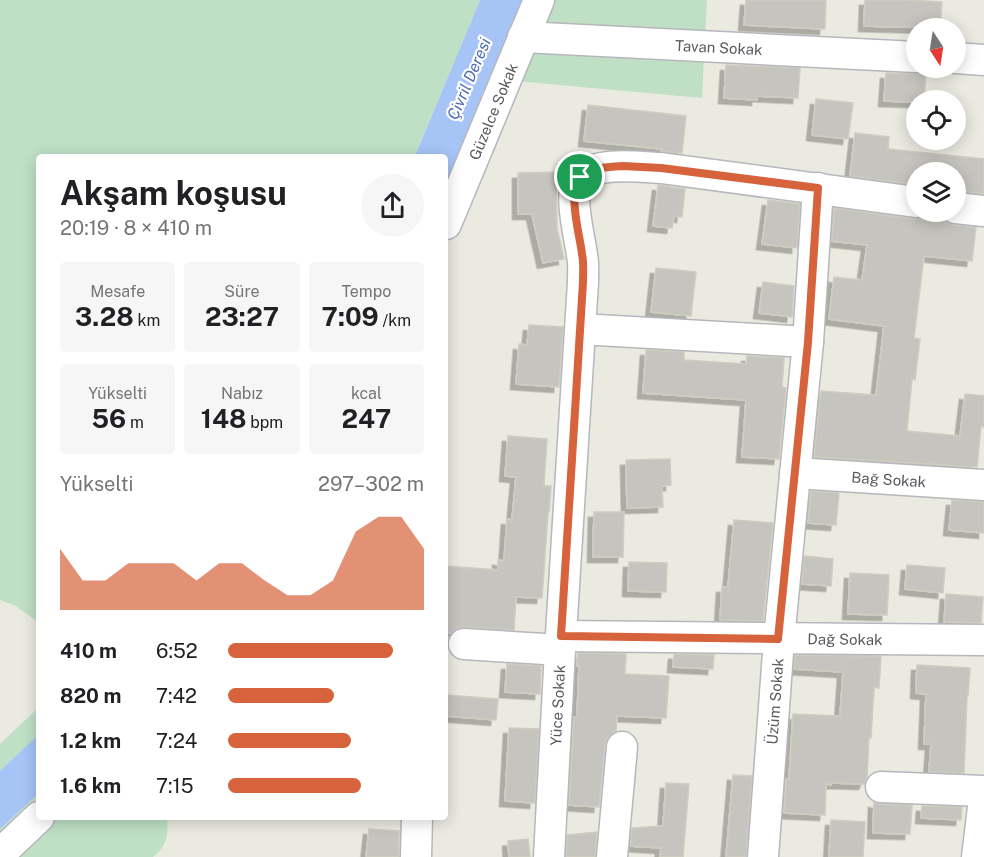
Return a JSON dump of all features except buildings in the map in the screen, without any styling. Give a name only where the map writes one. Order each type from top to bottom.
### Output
[{"type":"street","name":"Güzelce Sokak","points":[[448,219],[539,0]]},
{"type":"street","name":"Tavan Sokak","points":[[523,37],[906,56]]},
{"type":"street","points":[[966,59],[984,60]]},
{"type":"street","name":"Yüce Sokak","points":[[549,857],[583,282],[583,258],[574,202],[574,192],[580,177],[588,172],[608,167],[661,168],[906,201]]},
{"type":"street","name":"Üzüm Sokak","points":[[763,857],[778,639],[808,342],[818,188]]},
{"type":"street","points":[[966,209],[984,212]]},
{"type":"street","points":[[580,329],[808,342]]},
{"type":"street","name":"Bağ Sokak","points":[[795,473],[984,485]]},
{"type":"street","name":"Dağ Sokak","points":[[464,644],[778,639],[984,640]]},
{"type":"street","points":[[612,857],[622,747]]},
{"type":"street","points":[[881,787],[984,791]]},
{"type":"street","points":[[976,857],[984,799]]},
{"type":"street","points":[[0,854],[36,820]]},
{"type":"street","points":[[416,857],[417,820]]},
{"type":"green space","points":[[0,0],[480,0],[415,154],[36,154],[36,621],[16,606],[0,600]]},
{"type":"green space","points":[[523,0],[707,0],[702,98],[505,80],[448,219],[448,178]]},
{"type":"green space","points":[[36,710],[36,737],[0,771],[0,744]]},
{"type":"green space","points":[[36,796],[36,820],[167,820],[168,829],[161,849],[153,857],[0,857],[0,829]]},
{"type":"water","name":"Çivril Deresi","points":[[480,0],[523,0],[448,178],[448,154],[416,154]]},
{"type":"water","points":[[36,737],[36,796],[0,829],[0,771]]},
{"type":"route","points":[[623,166],[661,168],[818,188],[808,342],[778,639],[561,636],[583,282],[583,258],[574,202],[574,192],[580,177],[598,169],[623,166]]}]
